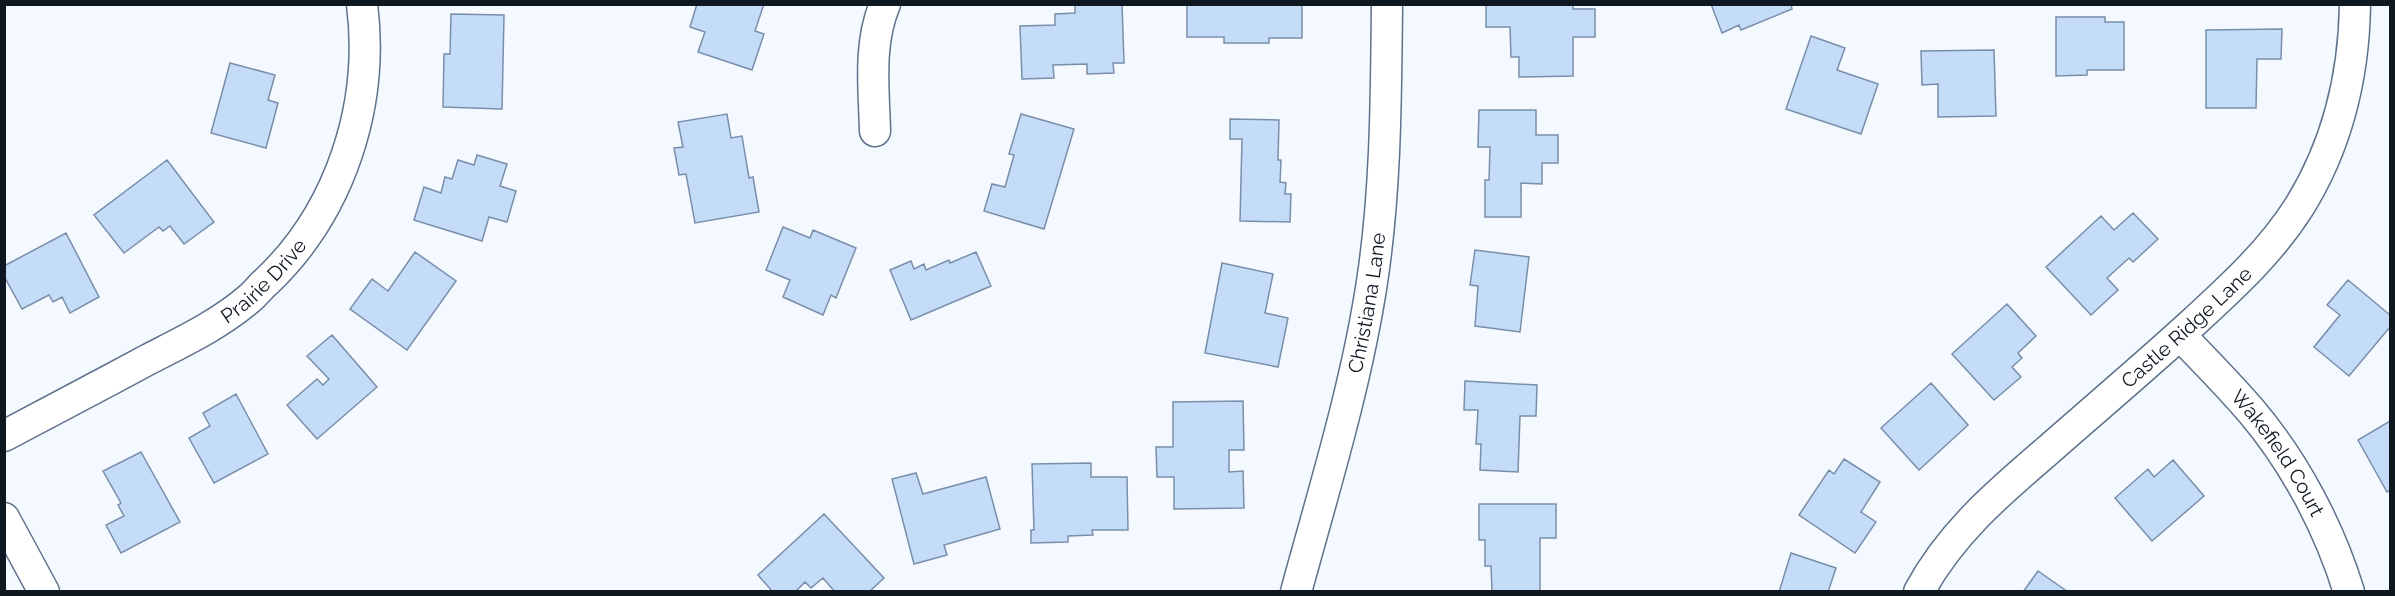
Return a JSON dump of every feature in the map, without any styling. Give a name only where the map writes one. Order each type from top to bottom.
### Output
[{"type":"street","name":"Prairie Drive","points":[[4,436],[215,323],[252,296],[295,251],[328,199],[344,164],[356,126],[365,66],[362,4]]},
{"type":"street","points":[[875,132],[874,54],[885,4]]},
{"type":"street","name":"Christiana Lane","points":[[1296,591],[1354,376],[1372,283],[1382,205],[1386,140],[1386,4]]},
{"type":"street","name":"Castle Ridge Lane","points":[[1919,591],[1940,556],[1983,507],[2180,335],[2259,260],[2287,224],[2321,165],[2342,107],[2351,62],[2355,4]]},
{"type":"street","name":"Wakefield Court","points":[[2180,335],[2251,411],[2288,462],[2325,530],[2349,591]]},
{"type":"street","points":[[4,518],[44,591]]},
{"type":"building","points":[[697,4],[764,4],[755,31],[764,34],[752,70],[698,52],[705,32],[690,27]]},
{"type":"building","points":[[1075,4],[1122,4],[1124,63],[1113,63],[1114,73],[1087,74],[1087,64],[1053,65],[1054,78],[1022,79],[1020,26],[1055,25],[1055,14],[1075,13]]},
{"type":"building","points":[[1187,4],[1302,4],[1302,38],[1269,38],[1269,43],[1224,43],[1224,37],[1187,37]]},
{"type":"building","points":[[1486,4],[1573,4],[1573,9],[1595,9],[1595,37],[1573,37],[1573,76],[1519,77],[1519,57],[1511,57],[1510,27],[1486,27]]},
{"type":"building","points":[[1711,4],[1791,4],[1792,9],[1741,30],[1739,25],[1722,33]]},
{"type":"building","points":[[451,14],[504,15],[502,109],[443,107],[444,54],[450,54]]},
{"type":"building","points":[[2056,17],[2105,17],[2105,22],[2124,22],[2124,70],[2087,70],[2087,75],[2056,76]]},
{"type":"building","points":[[2282,29],[2281,59],[2257,59],[2256,108],[2206,108],[2206,30]]},
{"type":"building","points":[[1811,36],[1845,48],[1837,70],[1878,84],[1861,134],[1786,109]]},
{"type":"building","points":[[1994,50],[1996,116],[1938,117],[1938,84],[1922,85],[1921,51]]},
{"type":"building","points":[[230,63],[275,75],[268,100],[278,103],[266,148],[211,133]]},
{"type":"building","points":[[1479,110],[1536,110],[1536,135],[1558,135],[1558,163],[1542,163],[1542,184],[1521,183],[1521,217],[1485,217],[1485,180],[1489,180],[1490,147],[1478,147]]},
{"type":"building","points":[[727,114],[731,138],[742,136],[749,178],[753,177],[759,212],[695,223],[686,174],[679,175],[674,148],[683,147],[678,122]]},
{"type":"building","points":[[1021,114],[1074,129],[1044,229],[984,211],[992,184],[1005,187],[1014,155],[1009,154]]},
{"type":"building","points":[[1230,119],[1279,120],[1280,182],[1286,183],[1285,194],[1291,194],[1290,222],[1240,221],[1242,139],[1230,139]]},
{"type":"building","points":[[477,155],[507,164],[500,186],[516,191],[507,222],[489,217],[482,241],[414,220],[424,187],[441,193],[445,177],[452,179],[458,160],[474,165]]},
{"type":"building","points":[[167,160],[214,222],[184,244],[170,226],[163,231],[159,227],[124,253],[94,215]]},
{"type":"building","points":[[2133,213],[2158,239],[2133,262],[2129,258],[2107,278],[2118,290],[2091,315],[2046,267],[2101,216],[2114,230]]},
{"type":"building","points":[[783,227],[810,238],[813,230],[856,248],[836,298],[831,295],[823,315],[783,297],[790,280],[766,270]]},
{"type":"building","points":[[66,233],[99,297],[70,313],[62,297],[53,302],[49,295],[22,309],[4,276],[4,266]]},
{"type":"building","points":[[1475,250],[1529,257],[1520,332],[1475,326],[1478,286],[1470,285]]},
{"type":"building","points":[[415,252],[456,281],[407,350],[350,309],[372,279],[388,291]]},
{"type":"building","points":[[976,252],[991,286],[911,320],[890,270],[911,261],[914,269],[924,264],[926,270]]},
{"type":"building","points":[[1222,263],[1273,274],[1265,313],[1288,318],[1278,367],[1205,353]]},
{"type":"building","points":[[2348,280],[2390,315],[2390,327],[2349,376],[2314,347],[2340,315],[2327,305]]},
{"type":"building","points":[[2007,304],[2036,336],[2018,353],[2022,358],[2012,367],[2021,377],[1994,400],[1952,354]]},
{"type":"building","points":[[332,335],[377,387],[317,439],[287,405],[317,379],[323,385],[329,379],[307,356]]},
{"type":"building","points":[[1465,381],[1537,385],[1536,416],[1520,416],[1518,472],[1480,470],[1481,444],[1476,444],[1478,410],[1464,410]]},
{"type":"building","points":[[1931,383],[1968,425],[1919,470],[1881,428]]},
{"type":"building","points":[[236,394],[268,454],[214,483],[189,438],[210,426],[203,413]]},
{"type":"building","points":[[1243,401],[1244,450],[1229,450],[1229,472],[1243,471],[1244,508],[1174,509],[1174,477],[1157,477],[1156,447],[1173,447],[1173,402]]},
{"type":"building","points":[[2390,421],[2390,490],[2387,492],[2358,440]]},
{"type":"building","points":[[141,452],[180,522],[121,553],[106,525],[124,516],[118,505],[121,503],[103,471]]},
{"type":"building","points":[[1844,459],[1880,482],[1861,512],[1876,522],[1855,553],[1799,515],[1829,470],[1834,474]]},
{"type":"building","points":[[2173,460],[2204,496],[2152,541],[2115,498],[2148,469],[2154,477]]},
{"type":"building","points":[[1091,463],[1091,477],[1127,477],[1128,530],[1092,530],[1093,535],[1068,536],[1068,542],[1031,543],[1031,530],[1034,530],[1032,464]]},
{"type":"building","points":[[916,473],[923,494],[986,477],[1000,529],[944,545],[947,555],[914,564],[892,479]]},
{"type":"building","points":[[1479,504],[1556,504],[1556,538],[1540,538],[1540,592],[1492,592],[1491,566],[1485,566],[1485,540],[1479,540]]},
{"type":"building","points":[[824,514],[884,578],[869,592],[835,592],[823,578],[811,588],[805,582],[795,592],[773,592],[758,575]]},
{"type":"building","points":[[1791,553],[1836,568],[1828,592],[1779,592]]},
{"type":"building","points":[[2038,571],[2068,592],[2023,592]]}]
